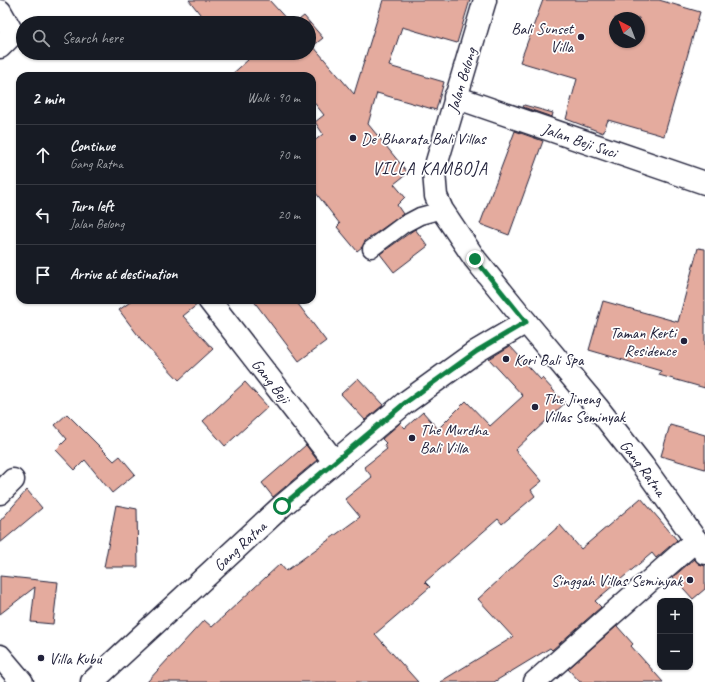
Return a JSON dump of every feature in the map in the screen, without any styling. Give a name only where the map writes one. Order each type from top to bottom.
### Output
[{"type":"street","name":"Jalan Belong","points":[[485,0],[434,172],[436,196],[442,210],[475,259],[526,322]]},
{"type":"street","points":[[0,11],[7,40]]},
{"type":"street","name":"Jalan Beji Suci","points":[[455,97],[705,183]]},
{"type":"street","name":"Gang Beji","points":[[212,304],[334,461]]},
{"type":"street","name":"Gang Ratna","points":[[92,682],[282,506],[334,461],[405,403],[477,351],[526,322],[597,407],[643,466],[700,546]]},
{"type":"street","points":[[534,682],[700,546]]},
{"type":"street","points":[[0,656],[22,682]]},
{"type":"lane","points":[[371,249],[403,225],[420,216],[442,210]]},
{"type":"building","points":[[189,0],[269,0],[284,16],[202,16]]},
{"type":"building","points":[[383,0],[470,0],[457,43],[402,27],[389,66],[444,82],[436,110],[377,93],[368,124],[408,173],[394,184],[405,197],[397,205],[403,214],[365,241],[362,247],[357,251],[337,227],[340,224],[316,193],[316,140],[323,134],[316,121],[324,115],[316,105],[316,72],[234,72],[248,60],[316,60],[316,50],[354,94]]},
{"type":"building","points":[[543,0],[659,0],[700,12],[664,136],[608,120],[603,133],[566,119],[577,79],[520,62]]},
{"type":"building","points":[[316,30],[323,38],[316,44]]},
{"type":"building","points":[[524,105],[553,113],[552,117],[523,107]]},
{"type":"building","points":[[515,131],[543,141],[509,235],[480,224]]},
{"type":"building","points":[[415,229],[428,246],[394,272],[380,254]]},
{"type":"building","points":[[698,248],[705,249],[705,388],[659,375],[661,371],[589,350],[603,301],[678,322]]},
{"type":"building","points":[[127,304],[198,304],[183,316],[213,349],[179,380],[143,342],[119,310]]},
{"type":"building","points":[[256,304],[298,304],[326,341],[299,361]]},
{"type":"building","points":[[510,346],[541,380],[542,378],[565,403],[515,450],[542,481],[531,490],[535,496],[502,524],[498,519],[425,582],[430,587],[375,634],[418,682],[147,682],[204,620],[212,627],[280,564],[286,571],[360,517],[345,499],[372,477],[364,467],[387,449],[384,445],[386,443],[382,439],[400,423],[405,428],[423,412],[438,429],[466,401],[490,426],[523,396],[489,359]]},
{"type":"building","points":[[358,378],[383,405],[365,420],[341,394]]},
{"type":"building","points":[[245,382],[268,407],[225,446],[203,421]]},
{"type":"building","points":[[67,414],[114,461],[120,456],[135,474],[112,493],[85,460],[75,470],[56,450],[67,439],[55,425]]},
{"type":"building","points":[[670,425],[705,435],[705,469],[661,456]]},
{"type":"building","points":[[306,445],[317,460],[273,497],[262,483]]},
{"type":"building","points":[[27,490],[42,508],[0,543],[0,521]]},
{"type":"building","points":[[641,498],[677,540],[656,558],[652,553],[595,601],[601,607],[552,650],[550,648],[494,682],[440,682],[513,637],[478,599],[560,525],[581,549]]},
{"type":"building","points":[[116,505],[137,509],[138,567],[104,567]]},
{"type":"building","name":"Singgah Villas Seminyak","points":[[694,559],[699,564],[705,566],[705,589],[693,599],[673,577]]},
{"type":"building","points":[[0,576],[58,582],[53,624],[31,622],[35,587],[0,614]]},
{"type":"building","points":[[617,626],[633,644],[631,646],[663,682],[580,682],[568,669]]},
{"type":"place","name":"Bali Sunset Villa","points":[[581,37]]},
{"type":"place","name":"De' Bharata Bali Villas","points":[[353,138]]},
{"type":"place","name":"Taman Kerti Residence","points":[[684,341]]},
{"type":"place","name":"Kori Bali Spa","points":[[506,359]]},
{"type":"place","name":"The Jineng Villas Seminyak","points":[[535,407]]},
{"type":"place","name":"The Murdha Bali Villa","points":[[412,438]]},
{"type":"place","name":"Singgah Villas Seminyak","points":[[690,580]]},
{"type":"place","name":"Villa Kubu","points":[[41,658]]},
{"type":"district","name":"VILLA KAMBOJA","points":[[430,168]]},
{"type":"route","points":[[282,506],[405,403],[477,351],[526,322],[475,259]]}]
